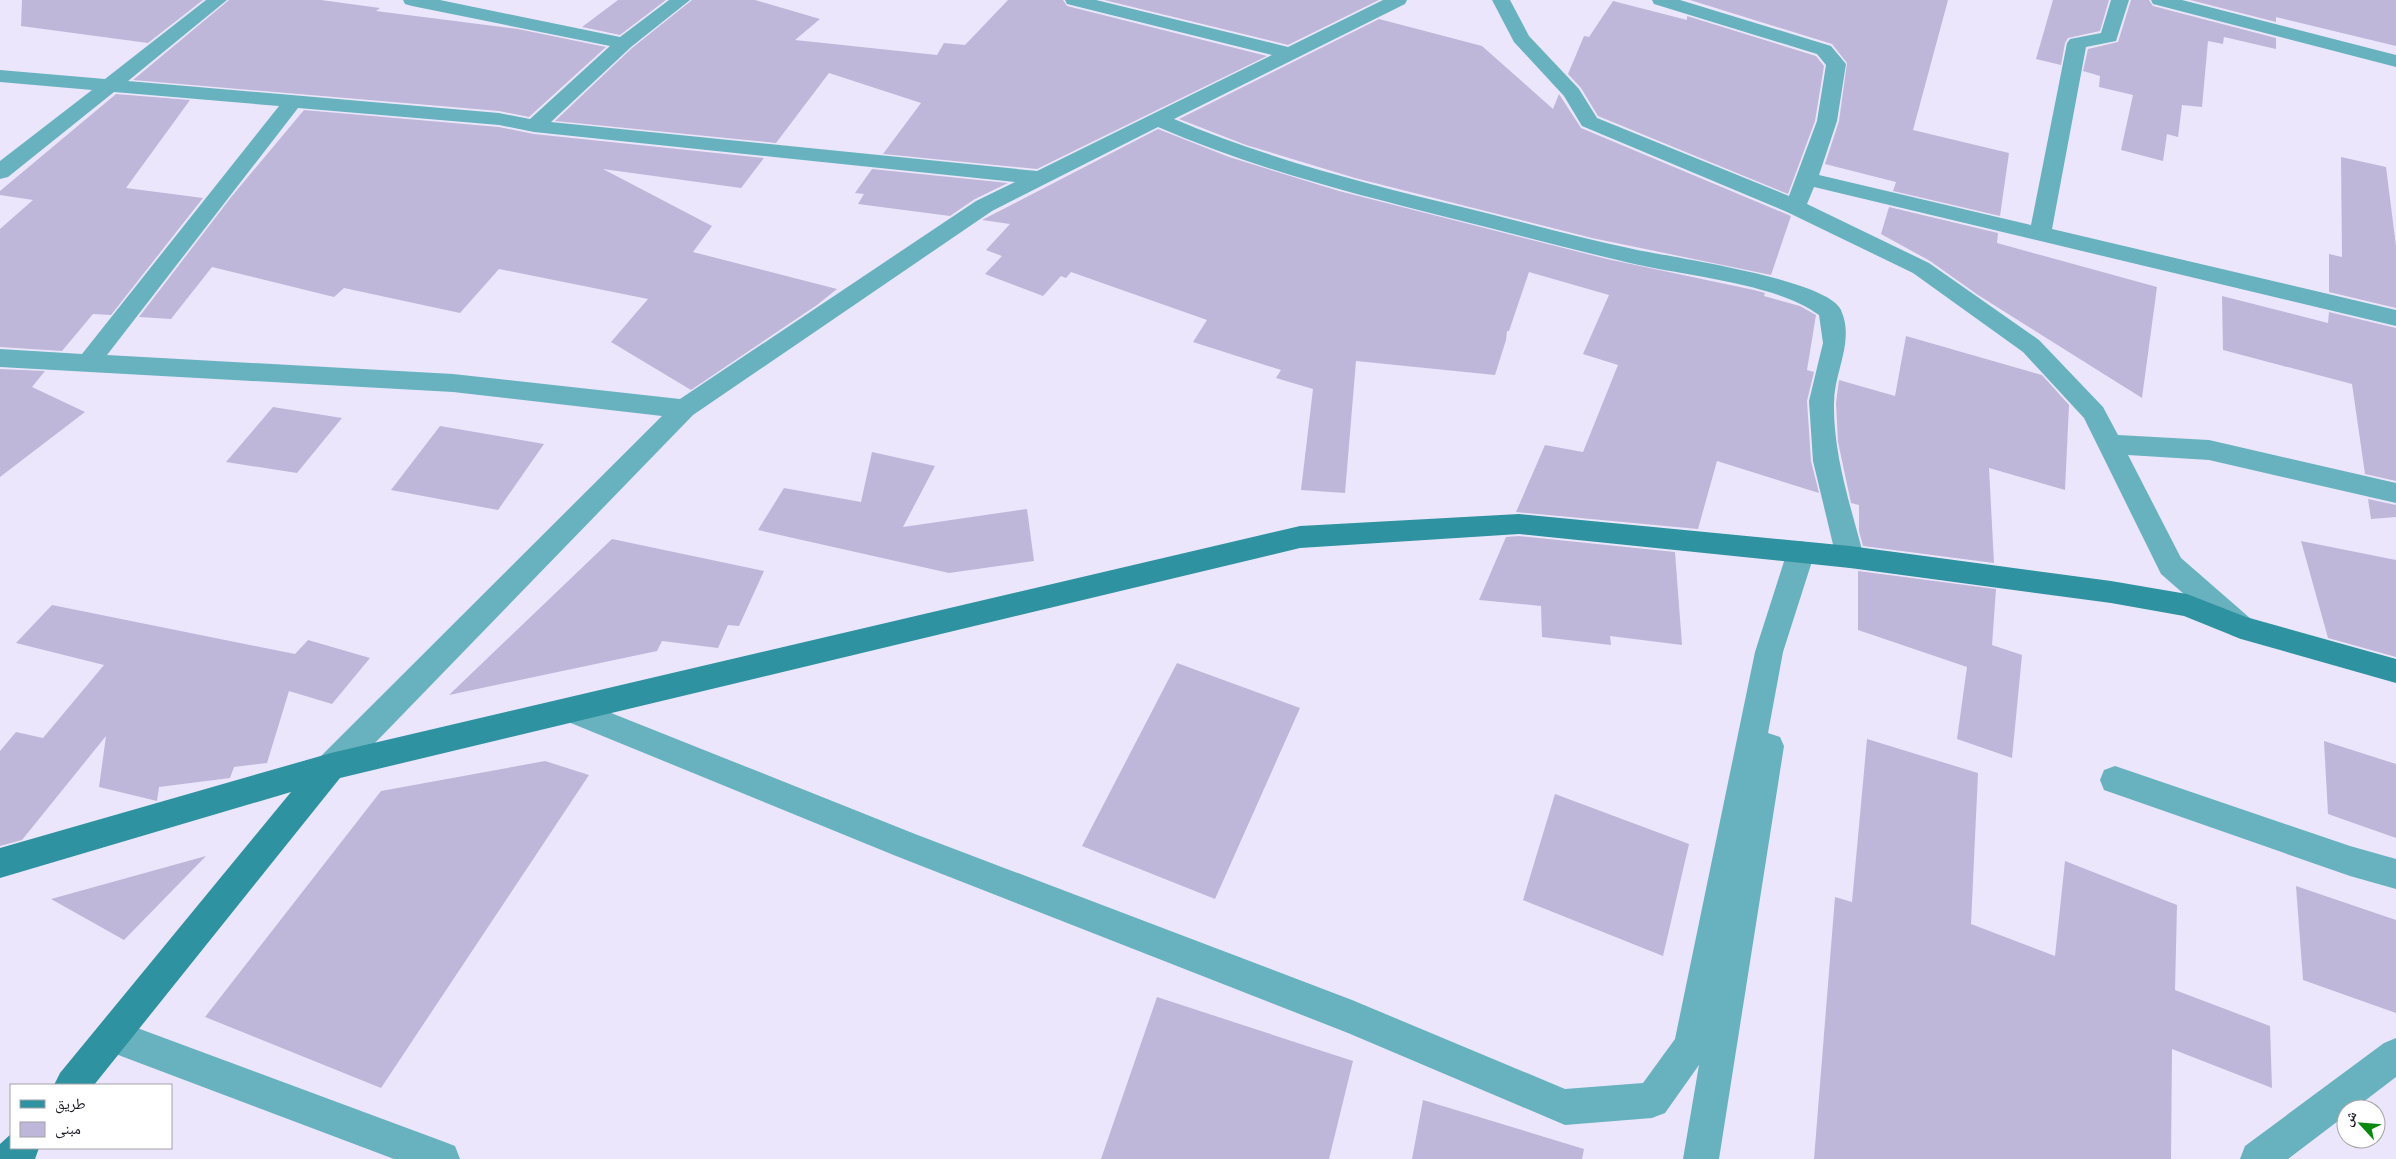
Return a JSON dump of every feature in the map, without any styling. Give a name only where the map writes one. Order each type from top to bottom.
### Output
[{"type":"street","points":[[0,172],[218,0]]},
{"type":"street","points":[[412,0],[624,43]]},
{"type":"street","points":[[534,126],[624,43],[681,0]]},
{"type":"street","points":[[1074,0],[1291,54]]},
{"type":"street","points":[[73,1084],[331,767],[684,409],[984,206],[1398,0]]},
{"type":"street","points":[[1501,0],[1522,38],[1572,93],[1589,122],[1795,207],[1921,268],[2031,346],[2094,413],[2171,566],[2241,627]]},
{"type":"street","points":[[1661,0],[1824,50],[1836,64],[1827,121],[1795,207]]},
{"type":"street","points":[[2040,233],[2077,43],[2109,37],[2120,0]]},
{"type":"street","points":[[2160,0],[2396,61]]},
{"type":"street","points":[[0,76],[499,119],[534,126],[1040,178]]},
{"type":"street","points":[[88,363],[293,101]]},
{"type":"street","points":[[1158,120],[1219,146],[1336,183],[1631,256],[1770,284],[1815,300],[1830,311],[1835,343],[1821,401],[1826,461],[1850,557]]},
{"type":"street","points":[[1807,179],[2396,318]]},
{"type":"street","points":[[0,358],[453,383],[684,409]]},
{"type":"street","points":[[2110,444],[2209,450],[2396,493]]},
{"type":"street","points":[[0,863],[331,767],[1300,537],[1519,524],[1850,557],[2111,592],[2187,605],[2241,627],[2396,671]]},
{"type":"street","points":[[571,710],[907,846],[1352,1017],[1564,1107],[1652,1100],[1691,1047],[1769,652],[1801,552]]},
{"type":"street","points":[[1700,1159],[1801,552]]},
{"type":"street","points":[[2114,780],[2350,861],[2396,874]]},
{"type":"street","points":[[113,1036],[442,1159]]},
{"type":"street","points":[[2258,1159],[2396,1055]]},
{"type":"street","points":[[11,1159],[20,1149]]},
{"type":"building","points":[[22,0],[203,0],[148,43],[21,26]]},
{"type":"building","points":[[229,0],[321,0],[380,8],[376,11],[518,29],[606,47],[529,117],[499,111],[133,80]]},
{"type":"building","points":[[618,0],[666,0],[620,35],[582,27]]},
{"type":"building","points":[[692,0],[755,0],[820,19],[795,40],[937,55],[944,43],[965,45],[1008,0],[1063,0],[1067,6],[1267,56],[1037,169],[883,154],[921,103],[829,73],[776,143],[555,121],[632,48]]},
{"type":"building","points":[[1104,0],[1379,0],[1288,45]]},
{"type":"building","points":[[1690,0],[1948,0],[1913,130],[2009,153],[2000,216],[1893,191],[1896,182],[1825,164],[1839,121],[1847,63],[1832,44]]},
{"type":"building","points":[[2053,0],[2109,0],[2100,31],[2068,38],[2065,43],[2061,65],[2036,59]]},
{"type":"building","points":[[2131,0],[2149,0],[2153,6],[2276,38],[2276,49],[2224,37],[2223,44],[2208,41],[2202,107],[2182,105],[2178,137],[2167,134],[2163,161],[2121,150],[2133,95],[2099,87],[2100,76],[2083,71],[2088,49],[2118,42]]},
{"type":"building","points":[[2190,0],[2396,0],[2396,46],[2276,17],[2276,22]]},
{"type":"building","points":[[1613,1],[1687,20],[1687,16],[1816,56],[1824,66],[1815,121],[1788,194],[1598,116],[1581,88],[1568,74],[1584,36],[1589,37]]},
{"type":"building","points":[[1379,19],[1482,46],[1553,109],[1559,94],[1581,128],[1791,216],[1771,275],[1592,238],[1355,178],[1246,145],[1179,119]]},
{"type":"building","points":[[116,94],[190,100],[126,188],[203,198],[111,315],[93,314],[62,351],[0,347],[0,229],[33,200],[0,195],[0,191]]},
{"type":"building","points":[[304,110],[499,127],[534,134],[764,158],[741,188],[603,169],[712,226],[693,252],[837,289],[817,305],[691,390],[611,342],[648,299],[499,269],[460,313],[344,288],[334,297],[212,267],[171,319],[139,317],[232,196]]},
{"type":"building","points":[[1158,129],[1229,157],[1339,191],[1607,259],[1754,290],[1765,293],[1764,296],[1800,306],[1816,315],[1807,370],[1814,372],[1807,401],[1811,461],[1819,493],[1717,461],[1698,529],[1516,512],[1545,445],[1583,452],[1618,365],[1583,354],[1609,295],[1529,272],[1509,331],[1507,331],[1495,375],[1356,361],[1345,493],[1301,490],[1313,389],[1276,378],[1281,370],[1193,342],[1207,320],[1071,272],[1066,278],[1061,276],[1043,296],[985,274],[1002,256],[986,250],[1010,224],[982,220]]},
{"type":"building","points":[[2341,157],[2386,167],[2396,246],[2396,308],[2329,292],[2329,254],[2342,257]]},
{"type":"building","points":[[872,169],[1008,183],[975,199],[950,216],[858,204],[864,194],[855,193]]},
{"type":"building","points":[[1889,207],[1998,233],[1997,243],[2157,287],[2142,398],[1978,295],[1930,261],[1881,234]]},
{"type":"building","points":[[2222,296],[2328,323],[2329,312],[2396,328],[2396,481],[2365,474],[2352,384],[2223,350]]},
{"type":"building","points":[[1906,336],[2042,375],[2069,405],[2065,490],[1989,468],[1994,563],[1863,546],[1859,531],[1859,505],[1851,503],[1838,442],[1836,403],[1839,380],[1895,396]]},
{"type":"building","points":[[0,369],[45,371],[32,387],[85,412],[0,477]]},
{"type":"building","points":[[273,407],[342,418],[297,473],[226,462]]},
{"type":"building","points":[[440,426],[544,444],[498,510],[391,490]]},
{"type":"building","points":[[872,452],[935,466],[903,527],[1027,509],[1034,561],[949,573],[758,530],[784,488],[861,502]]},
{"type":"building","points":[[2368,499],[2396,505],[2396,517],[2371,519]]},
{"type":"building","points":[[1519,536],[1675,552],[1682,645],[1610,636],[1611,645],[1542,637],[1541,606],[1479,600],[1506,537]]},
{"type":"building","points":[[612,539],[764,571],[739,626],[728,625],[718,648],[662,641],[657,651],[449,695]]},
{"type":"building","points":[[2301,541],[2396,560],[2396,657],[2328,638]]},
{"type":"building","points":[[1858,571],[1996,589],[1992,645],[2022,655],[2012,758],[1957,739],[1967,667],[1858,630]]},
{"type":"building","points":[[52,605],[295,654],[308,640],[370,658],[332,704],[289,691],[267,763],[234,767],[230,778],[159,787],[157,801],[99,787],[106,736],[22,840],[0,846],[0,751],[16,732],[43,738],[104,665],[16,643]]},
{"type":"building","points":[[1177,663],[1300,708],[1215,899],[1082,846]]},
{"type":"building","points":[[1867,739],[1978,773],[1971,924],[2055,956],[2065,861],[2177,905],[2175,990],[2270,1026],[2272,1088],[2172,1049],[2171,1159],[1814,1159],[1835,897],[1852,902]]},
{"type":"building","points":[[2324,741],[2396,764],[2396,838],[2328,814]]},
{"type":"building","points":[[545,761],[589,775],[381,1088],[205,1017],[381,791]]},
{"type":"building","points":[[1555,794],[1689,844],[1663,956],[1523,900]]},
{"type":"building","points":[[206,856],[124,940],[51,899]]},
{"type":"building","points":[[2296,886],[2396,920],[2396,1013],[2303,980]]},
{"type":"building","points":[[1157,997],[1353,1061],[1329,1159],[1101,1159]]},
{"type":"building","points":[[1423,1100],[1584,1149],[1582,1159],[1412,1159]]}]
